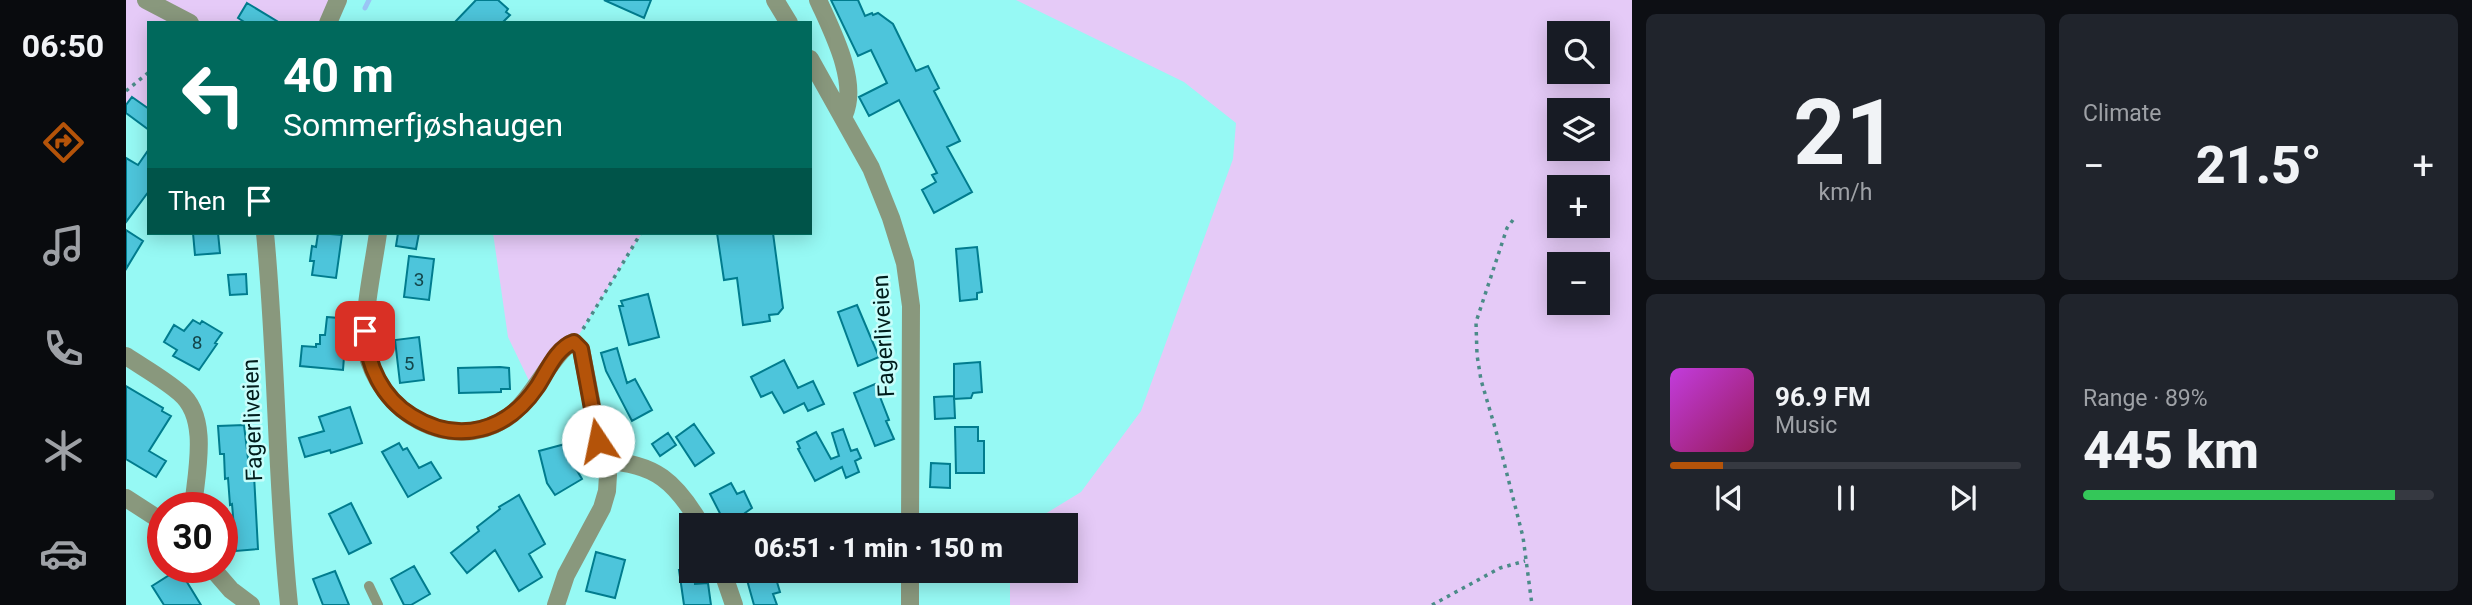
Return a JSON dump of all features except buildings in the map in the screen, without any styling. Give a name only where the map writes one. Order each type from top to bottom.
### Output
[{"type":"street","points":[[146,0],[186,21]]},
{"type":"street","points":[[329,21],[338,0]]},
{"type":"street","points":[[775,0],[788,21]]},
{"type":"street","points":[[818,0],[833,31],[844,65],[849,93],[844,115]]},
{"type":"street","name":"Fagerliveien","points":[[812,62],[844,115],[871,168],[905,263],[911,306],[910,513]]},
{"type":"street","name":"Fagerliveien","points":[[265,235],[276,363],[281,527],[289,605]]},
{"type":"street","points":[[378,235],[365,331],[366,348],[372,368],[385,392],[397,407],[414,418],[432,427],[452,432],[470,432],[489,426],[507,418],[520,407],[536,389],[563,348],[574,342],[581,349],[598,441],[605,461],[607,491],[602,508],[566,575],[556,605]]},
{"type":"street","points":[[126,356],[180,393],[191,406],[196,419],[198,445],[194,492]]},
{"type":"street","points":[[605,461],[643,466],[664,478],[693,513]]},
{"type":"street","points":[[126,498],[147,512]]},
{"type":"street","points":[[225,583],[251,605]]},
{"type":"street","points":[[726,583],[734,605]]},
{"type":"street","points":[[910,583],[910,605]]},
{"type":"lane","points":[[369,586],[378,605]]},
{"type":"path","points":[[126,91],[147,74]]},
{"type":"path","points":[[1513,220],[1507,228],[1476,322],[1475,334],[1481,380],[1522,537],[1532,605]]},
{"type":"path","points":[[574,342],[639,235]]},
{"type":"path","points":[[1432,605],[1500,568],[1525,561]]},
{"type":"shaded area","points":[[126,0],[343,0],[333,21],[147,21],[147,121],[126,113]]},
{"type":"shaded area","points":[[1016,0],[1632,0],[1632,605],[1010,605],[1010,583],[1078,583],[1078,513],[1047,513],[1081,492],[1141,411],[1233,159],[1236,123],[1184,82]]},
{"type":"shaded area","points":[[493,235],[641,235],[575,341],[532,387],[508,337]]},
{"type":"waterway","points":[[365,8],[369,0]]},
{"type":"route","points":[[365,331],[366,348],[372,368],[397,407],[432,427],[452,432],[470,432],[507,418],[536,389],[563,348],[574,342],[581,349],[598,441]]}]
